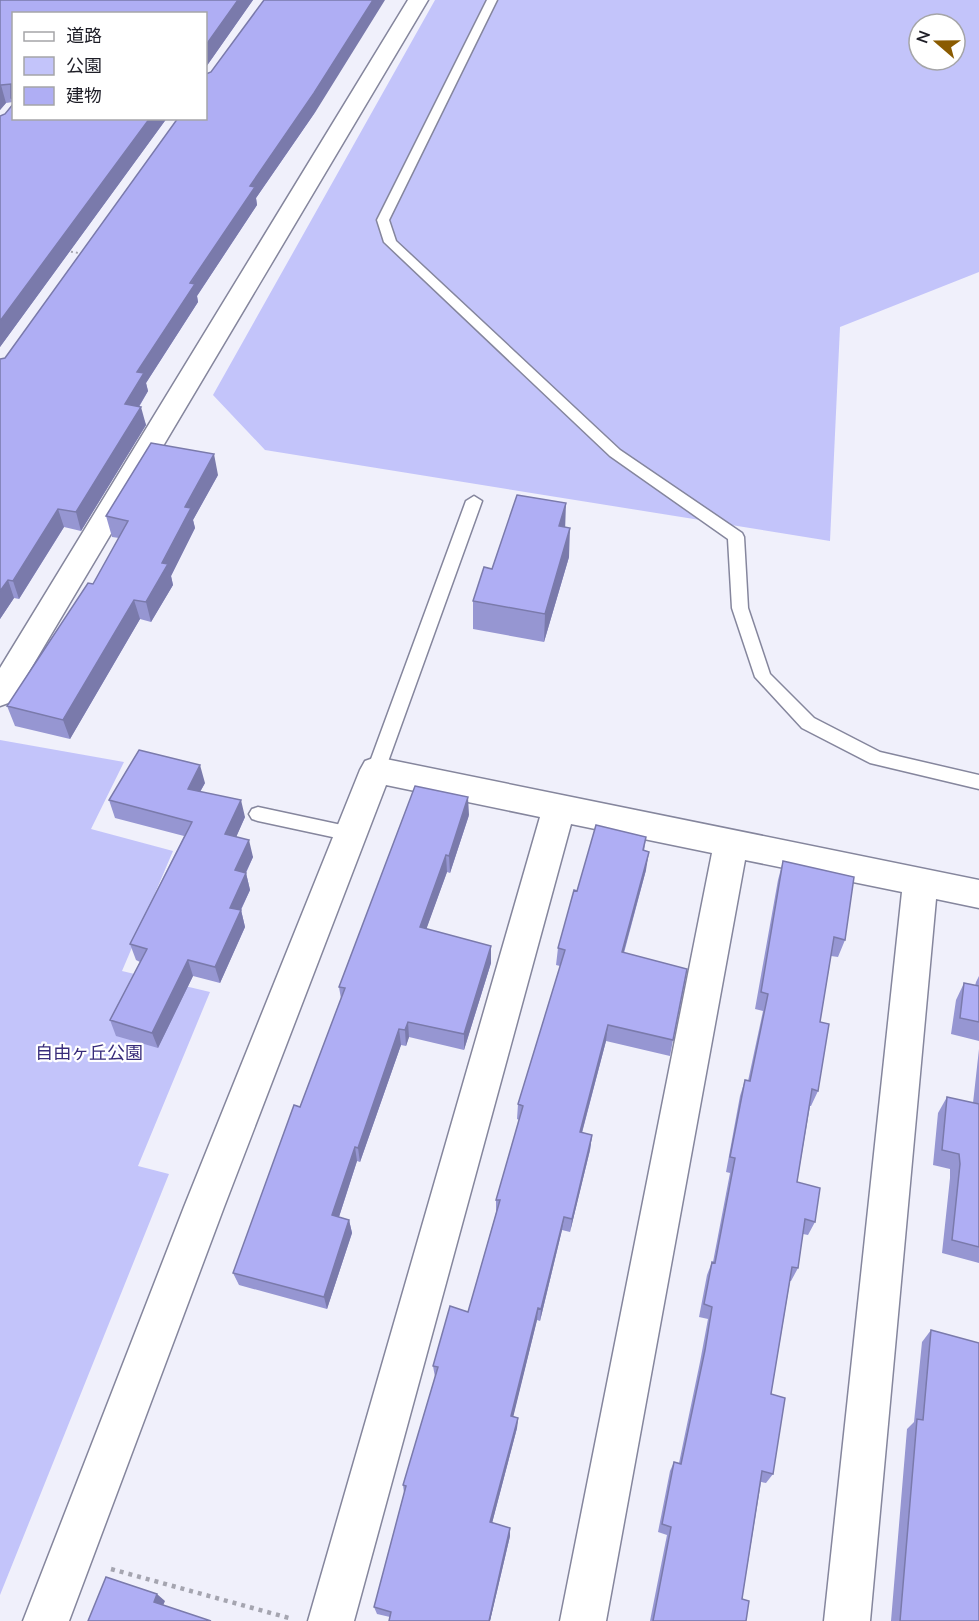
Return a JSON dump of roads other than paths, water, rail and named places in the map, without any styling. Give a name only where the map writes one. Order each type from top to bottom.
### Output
[{"type":"street","points":[[0,694],[418,0]]},
{"type":"street","points":[[46,1621],[204,1206],[376,770],[979,894]]},
{"type":"street","points":[[331,1621],[559,808]]},
{"type":"street","points":[[583,1621],[731,842]]},
{"type":"street","points":[[847,1621],[920,882]]},
{"type":"lane","points":[[492,0],[383,220],[390,242],[615,453],[736,537],[740,608],[763,677],[808,723],[876,758],[979,782]]},
{"type":"lane","points":[[376,770],[474,501]]},
{"type":"lane","points":[[258,814],[351,834]]},
{"type":"park label","name":"自由ヶ丘公園","points":[[89,1053]]}]
